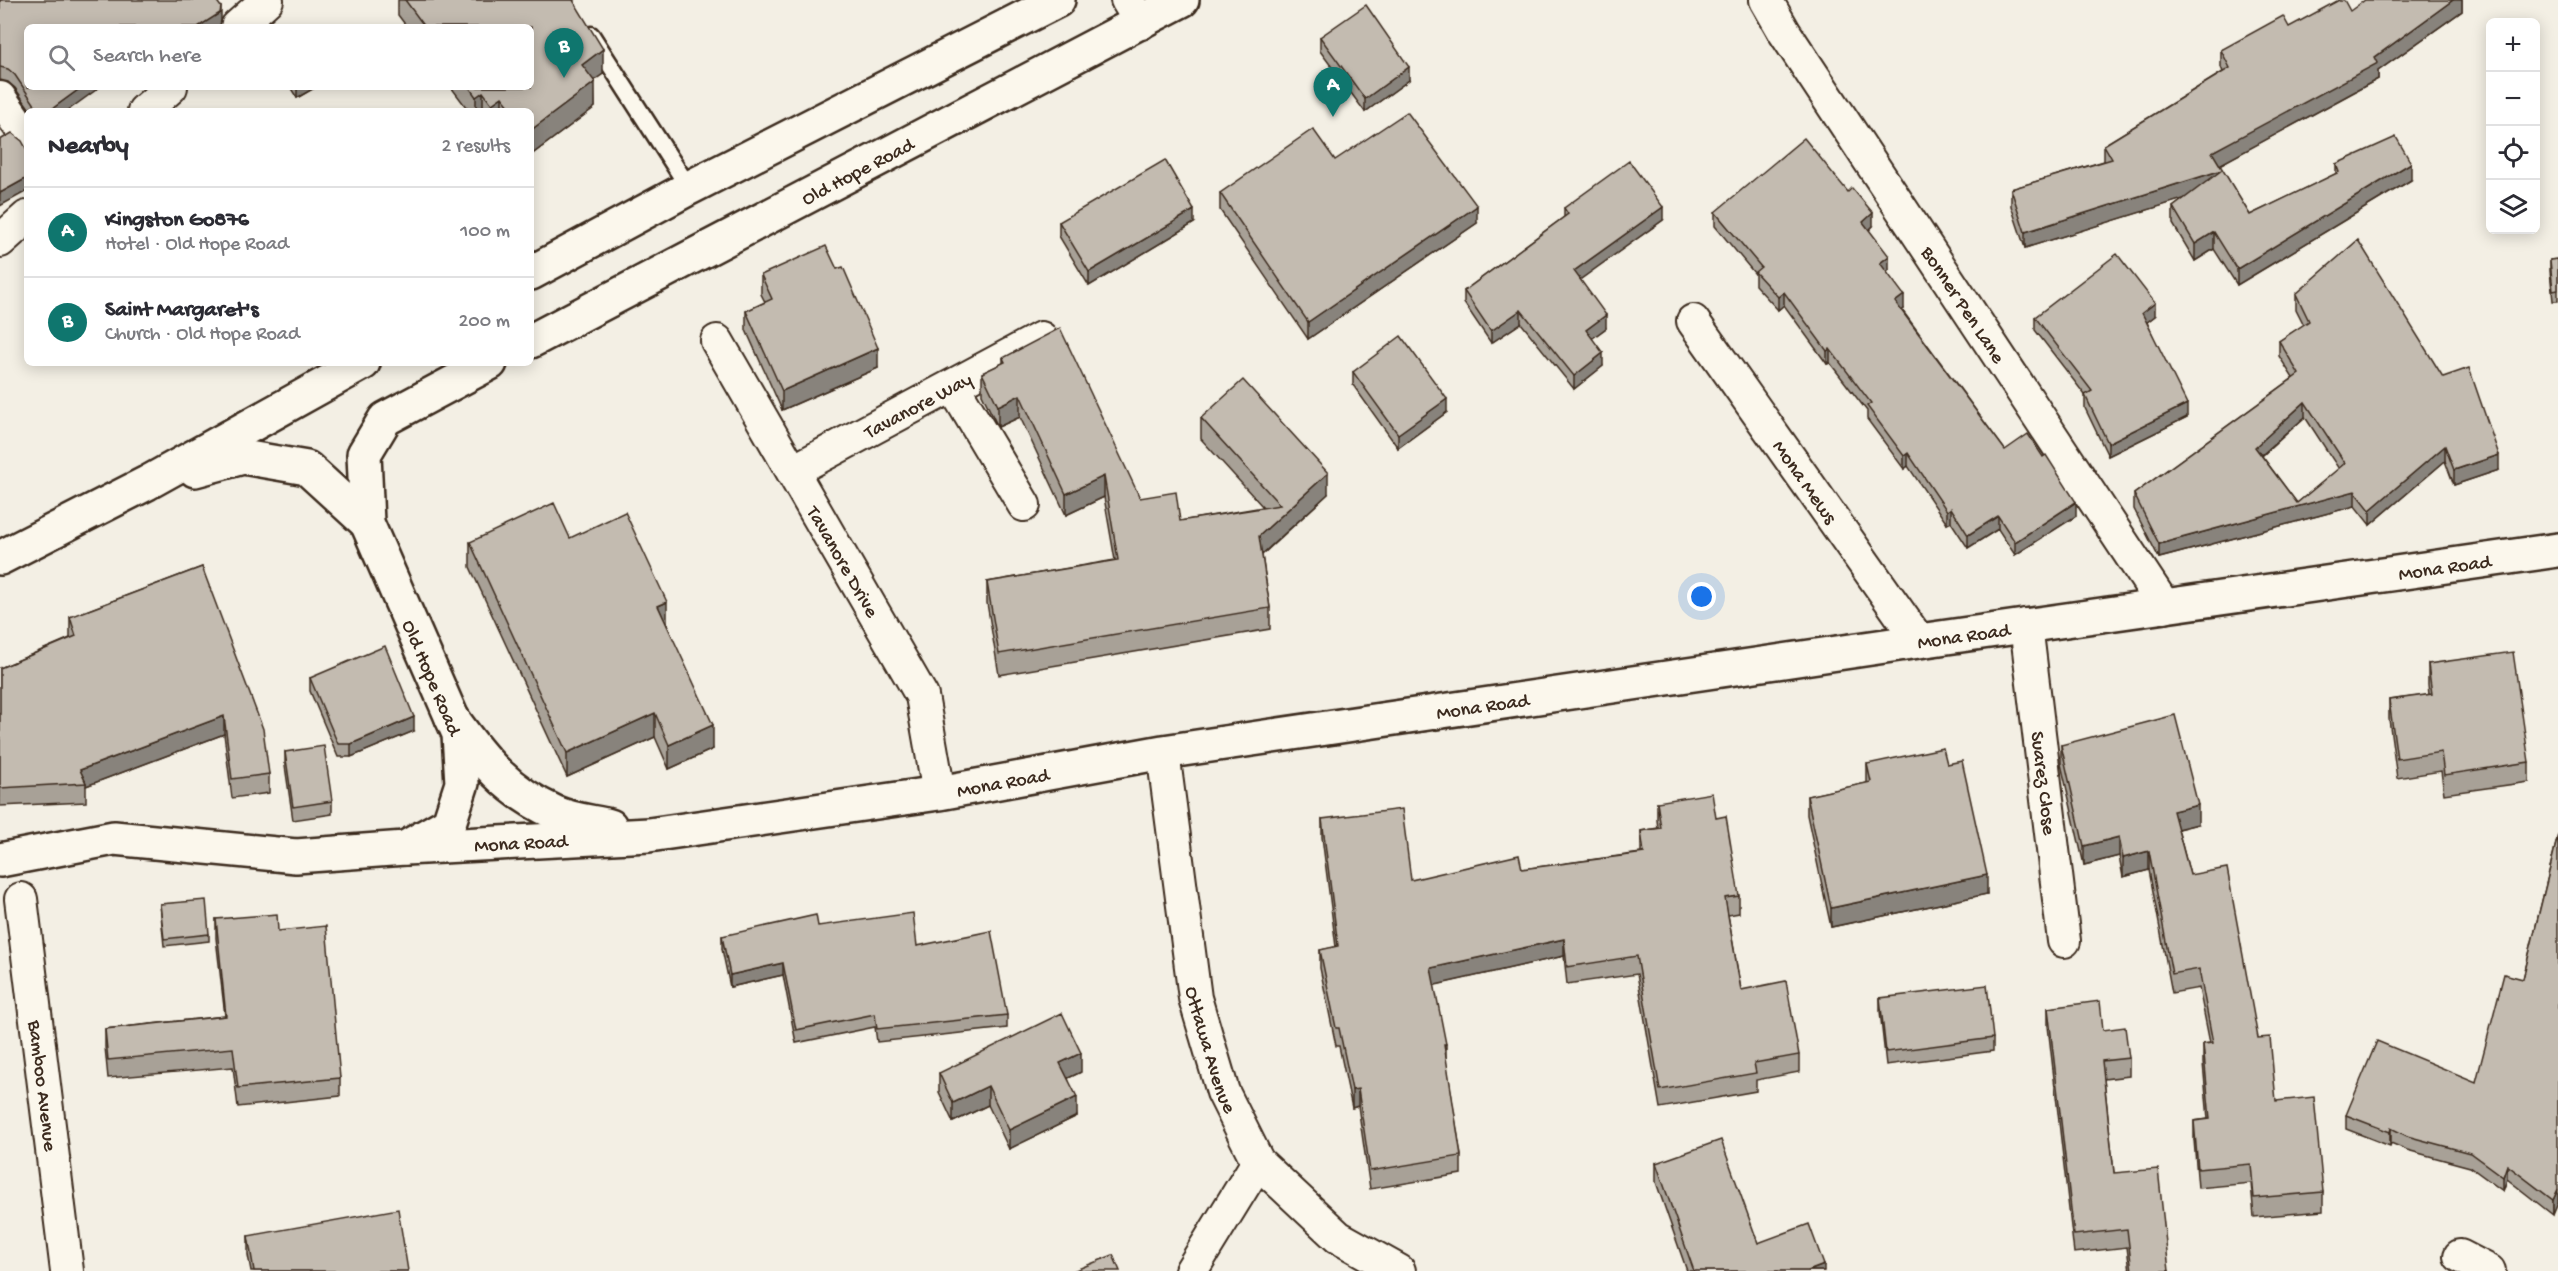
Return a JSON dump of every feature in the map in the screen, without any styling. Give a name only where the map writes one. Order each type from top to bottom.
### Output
[{"type":"main road","points":[[534,271],[689,188],[1058,0]]},
{"type":"main road","name":"Old Hope Road","points":[[534,339],[1134,11],[1182,0]]},
{"type":"main road","points":[[0,558],[147,483],[358,366]]},
{"type":"main road","name":"Old Hope Road","points":[[0,860],[114,837],[296,856],[405,848],[449,823],[462,783],[461,746],[452,718],[367,524],[364,454],[385,419],[484,366]]},
{"type":"main road","points":[[147,483],[243,457],[308,468],[367,524]]},
{"type":"main road","name":"Mona Road","points":[[405,848],[649,835],[939,793],[1163,752],[1919,640],[2558,550]]},
{"type":"main road","points":[[452,718],[478,754],[509,787],[558,814],[649,835]]},
{"type":"street","points":[[240,24],[267,0]]},
{"type":"street","name":"Bonner Pen Lane","points":[[1766,0],[1785,33],[2165,607]]},
{"type":"street","points":[[147,108],[168,90]]},
{"type":"street","points":[[0,98],[24,133]]},
{"type":"street","points":[[0,241],[24,220]]},
{"type":"street","name":"Mona Mews","points":[[1693,321],[1919,640]]},
{"type":"street","name":"Tavanore Way","points":[[793,471],[1042,338]]},
{"type":"street","name":"Tavanore Drive","points":[[717,341],[922,696],[939,793]]},
{"type":"street","points":[[953,386],[1024,505]]},
{"type":"street","name":"Suarez Close","points":[[2026,625],[2064,941]]},
{"type":"street","name":"Ottawa Avenue","points":[[1163,752],[1195,998],[1223,1092],[1258,1162],[1338,1238],[1399,1271]]},
{"type":"street","name":"Bamboo Avenue","points":[[21,899],[67,1271]]},
{"type":"street","points":[[1191,1271],[1258,1162]]},
{"type":"street","points":[[2460,1256],[2489,1271]]},
{"type":"lane","points":[[583,23],[689,188]]},
{"type":"building","points":[[0,0],[216,0],[221,7],[220,13],[203,24],[24,24],[24,88],[15,75],[8,69],[0,67]]},
{"type":"building","points":[[405,0],[573,0],[603,49],[582,65],[595,82],[534,128],[534,108],[511,108],[502,97],[492,104],[483,92],[476,97],[471,90],[534,90],[534,24],[423,24]]},
{"type":"building","points":[[2339,0],[2344,0],[2350,11],[2365,0],[2453,0],[2375,57],[2378,63],[2212,152],[2250,215],[2339,172],[2336,164],[2396,137],[2411,163],[2237,269],[2214,232],[2195,244],[2173,207],[2222,170],[2025,232],[2011,189],[2112,159],[2104,145],[2230,68],[2221,50],[2283,16],[2289,27]]},
{"type":"building","points":[[1366,5],[1409,67],[1365,99],[1320,37]]},
{"type":"building","points":[[25,90],[78,90],[53,108],[37,108]]},
{"type":"building","points":[[1407,112],[1477,206],[1308,322],[1220,193],[1313,129],[1335,160]]},
{"type":"building","points":[[12,133],[22,141],[24,145],[24,180],[0,193],[0,140]]},
{"type":"building","points":[[1804,138],[1848,192],[1852,188],[1873,213],[1863,222],[1889,256],[1880,263],[1904,295],[1895,302],[2005,450],[2028,434],[2043,457],[2046,455],[2076,502],[2015,542],[1998,516],[1968,535],[1951,508],[1947,511],[1908,453],[1904,456],[1867,406],[1871,403],[1830,349],[1827,351],[1784,292],[1778,297],[1755,272],[1761,267],[1715,212]]},
{"type":"building","points":[[1165,160],[1194,210],[1089,272],[1059,222]]},
{"type":"building","points":[[1629,161],[1663,207],[1574,271],[1606,315],[1586,330],[1603,353],[1574,376],[1521,310],[1491,331],[1464,291],[1568,214],[1564,208]]},
{"type":"building","points":[[2358,240],[2443,377],[2469,368],[2499,455],[2454,470],[2445,446],[2370,510],[2355,491],[2159,544],[2134,494],[2299,374],[2279,341],[2309,321],[2296,294]],"holes":[[[2305,402],[2345,463],[2297,503],[2255,447]]]},
{"type":"building","points":[[826,246],[837,269],[843,267],[878,348],[782,391],[746,311],[772,299],[761,275]]},
{"type":"building","points":[[2117,254],[2155,303],[2142,313],[2187,404],[2108,443],[2085,395],[2092,391],[2035,317]]},
{"type":"building","points":[[2558,259],[2558,290],[2553,291],[2550,260]]},
{"type":"building","points":[[1060,328],[1140,498],[1176,492],[1180,521],[1280,505],[1201,418],[1243,380],[1328,473],[1259,536],[1270,608],[999,654],[987,582],[1118,560],[1104,476],[1066,494],[1020,395],[998,406],[982,373],[1005,362],[1003,358]]},
{"type":"building","points":[[1401,336],[1447,399],[1398,434],[1353,372]]},
{"type":"building","points":[[554,503],[570,538],[625,512],[667,602],[658,606],[713,725],[669,745],[655,713],[567,753],[470,542]]},
{"type":"building","points":[[202,567],[263,729],[269,774],[232,779],[224,716],[80,770],[86,783],[0,788],[0,668],[76,636],[70,617]]},
{"type":"building","points":[[385,646],[414,717],[351,744],[338,744],[310,678]]},
{"type":"building","points":[[2513,652],[2529,762],[2444,775],[2441,752],[2397,759],[2389,700],[2432,694],[2428,664]]},
{"type":"building","points":[[2175,715],[2198,805],[2173,811],[2190,875],[2227,868],[2258,1038],[2270,1037],[2276,1101],[2314,1097],[2323,1192],[2254,1198],[2251,1164],[2198,1169],[2194,1121],[2210,1119],[2203,1044],[2213,1043],[2199,969],[2172,974],[2149,851],[2123,858],[2119,837],[2084,846],[2061,745]]},
{"type":"building","points":[[324,746],[332,801],[293,807],[285,752]]},
{"type":"building","points":[[1943,748],[1947,764],[1962,761],[1987,875],[1831,908],[1807,796],[1871,782],[1867,764]]},
{"type":"building","points":[[1712,793],[1716,818],[1726,816],[1739,896],[1725,898],[1741,990],[1786,981],[1799,1055],[1754,1063],[1756,1073],[1660,1090],[1637,956],[1567,967],[1564,939],[1431,968],[1446,1044],[1444,1044],[1461,1156],[1370,1171],[1358,1089],[1352,1090],[1320,950],[1338,946],[1322,819],[1402,809],[1411,880],[1519,855],[1522,869],[1644,853],[1641,831],[1661,828],[1657,802]]},
{"type":"building","points":[[2558,835],[2558,1189],[2553,1200],[2507,1165],[2503,1177],[2470,1153],[2407,1136],[2391,1128],[2390,1132],[2346,1115],[2377,1041],[2476,1082],[2504,974],[2523,979]]},
{"type":"building","points":[[206,900],[209,934],[164,939],[160,904]]},
{"type":"building","points":[[913,913],[917,946],[991,931],[1007,1015],[877,1029],[875,1014],[796,1030],[783,963],[730,975],[722,936],[816,915],[818,926]]},
{"type":"building","points":[[277,914],[278,931],[326,926],[340,1078],[238,1088],[233,1048],[108,1060],[105,1029],[226,1016],[216,919]]},
{"type":"building","points":[[1987,985],[1993,1038],[1886,1052],[1880,998]]},
{"type":"building","points":[[2100,1001],[2103,1030],[2125,1027],[2129,1058],[2102,1061],[2114,1173],[2158,1169],[2169,1271],[2132,1271],[2127,1229],[2074,1235],[2048,1008]]},
{"type":"building","points":[[1062,1013],[1081,1053],[1060,1063],[1077,1097],[1009,1130],[988,1086],[953,1103],[939,1073]]},
{"type":"building","points":[[1721,1140],[1758,1243],[1809,1224],[1824,1265],[1808,1271],[1694,1271],[1656,1163]]},
{"type":"building","points":[[398,1209],[408,1271],[254,1271],[248,1236]]},
{"type":"building","points":[[1113,1255],[1120,1271],[1073,1271]]},
{"type":"place","name":"Saint Margaret's","points":[[564,78]]},
{"type":"place","name":"Kingston Go876","points":[[1333,117]]}]
